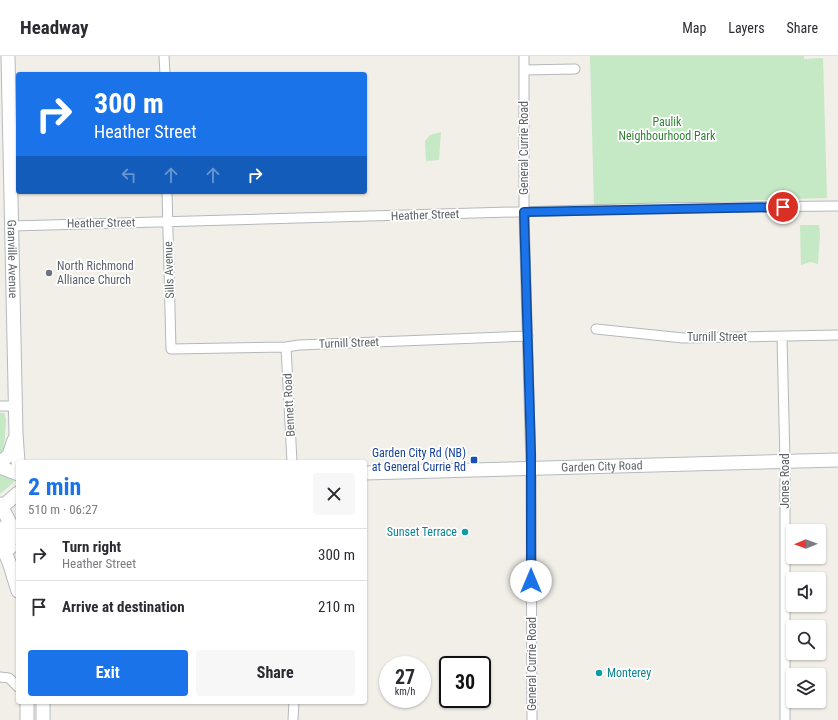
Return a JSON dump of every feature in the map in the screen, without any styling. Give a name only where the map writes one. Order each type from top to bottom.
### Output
[{"type":"street","name":"Granville Avenue","points":[[8,56],[15,406],[18,460]]},
{"type":"street","points":[[164,56],[164,72]]},
{"type":"street","name":"General Currie Road","points":[[524,56],[524,212],[531,469],[532,720]]},
{"type":"street","points":[[524,70],[575,69]]},
{"type":"street","name":"Sills Avenue","points":[[167,194],[171,349]]},
{"type":"street","name":"Heather Street","points":[[12,226],[524,212],[838,206]]},
{"type":"street","name":"Turnill Street","points":[[596,329],[683,338],[838,336]]},
{"type":"street","name":"Turnill Street","points":[[171,349],[286,347],[299,345],[528,336]]},
{"type":"street","name":"Jones Road","points":[[782,337],[786,462],[785,720]]},
{"type":"street","name":"Bennett Road","points":[[286,347],[292,460]]},
{"type":"street","points":[[0,406],[15,406]]},
{"type":"street","points":[[0,464],[9,455],[16,434]]},
{"type":"street","name":"Garden City Road","points":[[367,473],[838,460]]},
{"type":"street","points":[[0,467],[16,473]]},
{"type":"street","points":[[1,504],[16,486]]},
{"type":"street","points":[[1,504],[16,494]]},
{"type":"street","points":[[1,504],[16,534]]},
{"type":"street","points":[[0,528],[16,564]]},
{"type":"street","points":[[0,542],[16,580]]},
{"type":"street","points":[[0,677],[9,678],[16,685]]},
{"type":"street","points":[[43,704],[43,720]]},
{"type":"street","points":[[294,704],[294,720]]},
{"type":"green space","name":"Paulik Neighbourhood Park","points":[[590,56],[804,56],[804,59],[823,58],[827,198],[594,205]]},
{"type":"green space","points":[[441,132],[439,160],[426,161],[425,141],[430,135]]},
{"type":"green space","points":[[800,225],[819,225],[820,235],[818,264],[810,262],[801,265]]},
{"type":"green space","points":[[0,413],[4,413],[6,419],[4,452],[0,456]]},
{"type":"green space","points":[[0,470],[14,477],[13,483],[0,494]]},
{"type":"place","name":"North Richmond Alliance Church","points":[[49,273]]},
{"type":"place","name":"Garden City Rd (NB) at General Currie Rd","points":[[474,460]]},
{"type":"place","name":"Sunset Terrace","points":[[465,532]]},
{"type":"place","name":"Monterey","points":[[599,673]]},
{"type":"route","points":[[531,581],[531,454],[524,212],[657,208],[783,207]]}]
